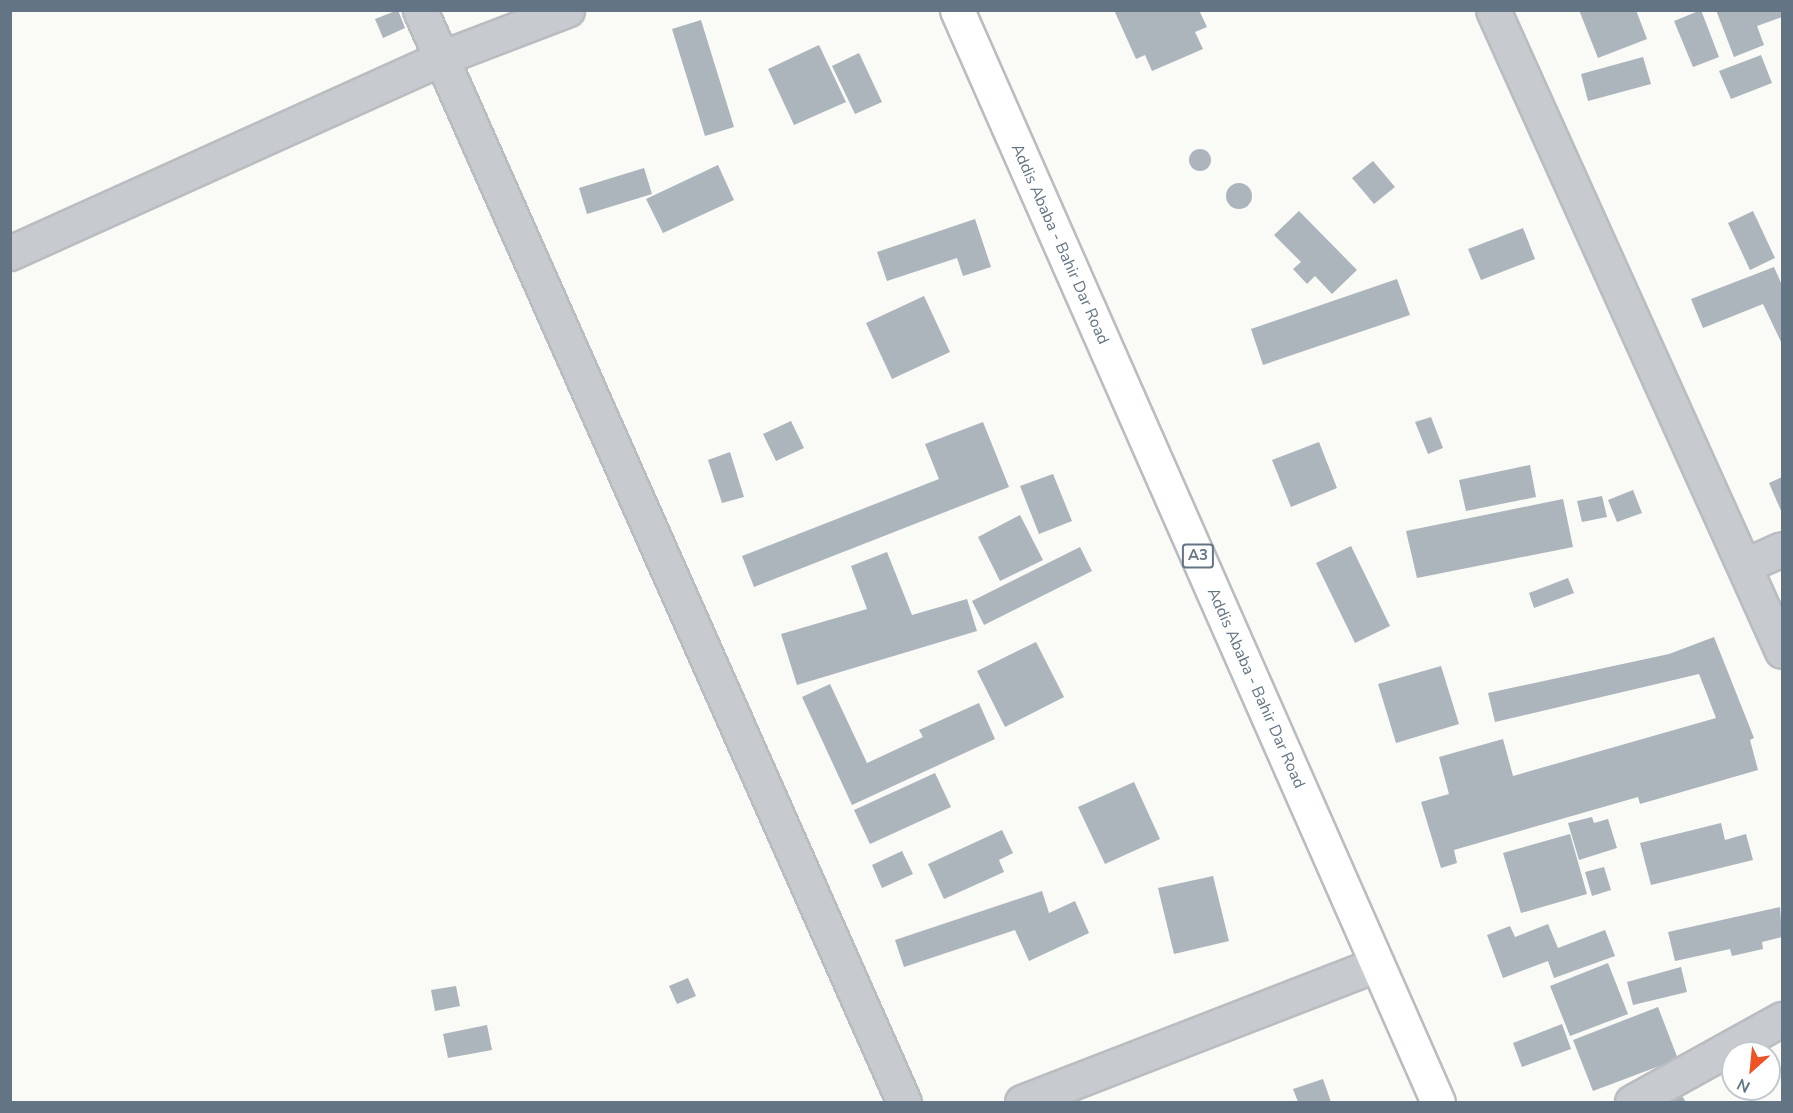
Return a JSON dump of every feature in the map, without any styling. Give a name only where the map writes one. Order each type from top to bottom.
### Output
[{"type":"highway","name":"Addis Ababa - Bahir Dar Road","points":[[957,10],[1438,1102]]},
{"type":"street","points":[[420,10],[903,1102]]},
{"type":"street","points":[[10,253],[441,58],[567,10]]},
{"type":"street","points":[[1493,10],[1746,565],[1782,651]]},
{"type":"street","points":[[1746,565],[1782,549]]},
{"type":"street","points":[[1022,1102],[1377,964]]},
{"type":"street","points":[[1632,1102],[1782,1019]]},
{"type":"building","points":[[398,10],[405,28],[383,38],[375,19]]},
{"type":"building","points":[[1114,10],[1199,10],[1207,27],[1195,32],[1203,49],[1152,71],[1145,55],[1136,59]]},
{"type":"building","points":[[1579,10],[1636,10],[1647,39],[1598,58]]},
{"type":"building","points":[[1701,10],[1719,57],[1693,67],[1674,21]]},
{"type":"building","points":[[1716,10],[1782,10],[1782,17],[1757,26],[1764,45],[1734,57]]},
{"type":"building","points":[[701,20],[734,127],[705,136],[672,29]]},
{"type":"building","points":[[819,45],[846,102],[794,125],[768,69]]},
{"type":"building","points":[[859,53],[882,102],[855,114],[832,66]]},
{"type":"building","points":[[1761,55],[1772,83],[1731,99],[1719,71]]},
{"type":"building","points":[[1643,57],[1651,84],[1588,101],[1581,74]]},
{"type":"building","points":[[1200,149],[1208,152],[1211,160],[1208,168],[1200,171],[1192,168],[1189,160],[1192,152]]},
{"type":"building","points":[[1373,161],[1395,187],[1374,204],[1352,178]]},
{"type":"building","points":[[718,165],[734,200],[663,233],[646,199]]},
{"type":"building","points":[[644,168],[652,194],[587,214],[579,188]]},
{"type":"building","points":[[1239,183],[1248,187],[1252,196],[1248,205],[1239,209],[1230,205],[1226,196],[1230,187]]},
{"type":"building","points":[[1299,211],[1357,270],[1332,294],[1315,276],[1307,284],[1293,269],[1301,262],[1274,235]]},
{"type":"building","points":[[1753,211],[1775,258],[1750,270],[1728,223]]},
{"type":"building","points":[[975,219],[991,267],[963,276],[957,258],[887,281],[877,252]]},
{"type":"building","points":[[1523,228],[1535,259],[1481,280],[1468,249]]},
{"type":"building","points":[[1774,267],[1782,285],[1782,344],[1763,304],[1703,328],[1691,299]]},
{"type":"building","points":[[1397,279],[1410,315],[1263,365],[1251,329]]},
{"type":"building","points":[[924,296],[950,352],[892,379],[866,323]]},
{"type":"building","points":[[1431,417],[1443,448],[1428,454],[1415,422]]},
{"type":"building","points":[[791,421],[804,448],[776,461],[763,434]]},
{"type":"building","points":[[983,422],[1009,487],[754,587],[742,556],[939,479],[925,444]]},
{"type":"building","points":[[1319,442],[1337,488],[1291,507],[1272,460]]},
{"type":"building","points":[[730,452],[744,497],[722,503],[708,460]]},
{"type":"building","points":[[1530,465],[1536,497],[1466,511],[1459,480]]},
{"type":"building","points":[[1053,474],[1072,521],[1039,534],[1020,486]]},
{"type":"building","points":[[1782,477],[1782,513],[1769,483]]},
{"type":"building","points":[[1633,490],[1642,513],[1617,522],[1608,500]]},
{"type":"building","points":[[1602,496],[1607,517],[1582,522],[1577,501]]},
{"type":"building","points":[[1563,499],[1573,547],[1417,578],[1406,531]]},
{"type":"building","points":[[1020,515],[1043,560],[1000,581],[978,537]]},
{"type":"building","points":[[1351,546],[1390,626],[1355,643],[1316,563]]},
{"type":"building","points":[[1080,547],[1092,571],[984,625],[972,601]]},
{"type":"building","points":[[887,552],[912,615],[967,599],[977,631],[797,685],[781,634],[867,609],[851,566]]},
{"type":"building","points":[[1568,578],[1574,593],[1534,608],[1529,593]]},
{"type":"building","points":[[1714,637],[1754,738],[1750,740],[1758,770],[1640,804],[1638,797],[1454,850],[1457,863],[1441,868],[1421,802],[1449,794],[1439,757],[1503,739],[1513,776],[1716,718],[1699,674],[1495,722],[1488,693],[1669,654]]},
{"type":"building","points":[[1036,642],[1064,697],[1005,727],[977,671]]},
{"type":"building","points":[[1441,666],[1459,724],[1396,743],[1378,684]]},
{"type":"building","points":[[830,684],[867,763],[923,737],[919,730],[979,703],[995,739],[852,805],[802,697]]},
{"type":"building","points":[[935,773],[951,807],[870,844],[854,810]]},
{"type":"building","points":[[1134,782],[1160,839],[1105,864],[1078,807]]},
{"type":"building","points":[[1592,817],[1594,823],[1608,819],[1617,848],[1579,860],[1568,823]]},
{"type":"building","points":[[1721,823],[1725,840],[1746,834],[1753,860],[1651,885],[1640,843]]},
{"type":"building","points":[[1002,830],[1013,853],[999,860],[1004,872],[944,899],[928,864]]},
{"type":"building","points":[[1570,834],[1587,894],[1521,913],[1503,853]]},
{"type":"building","points":[[902,851],[913,874],[882,888],[872,865]]},
{"type":"building","points":[[1604,867],[1611,890],[1592,896],[1585,872]]},
{"type":"building","points":[[1213,876],[1229,941],[1174,954],[1158,888]]},
{"type":"building","points":[[1042,891],[1049,913],[1075,901],[1089,933],[1029,961],[1015,930],[904,967],[895,940]]},
{"type":"building","points":[[1780,907],[1782,937],[1762,942],[1763,949],[1732,956],[1730,949],[1675,961],[1668,932]]},
{"type":"building","points":[[1548,924],[1558,948],[1605,930],[1615,956],[1554,978],[1548,961],[1503,978],[1487,935],[1510,926],[1515,937]]},
{"type":"building","points":[[1608,963],[1628,1014],[1570,1036],[1550,986]]},
{"type":"building","points":[[1681,967],[1687,992],[1633,1005],[1627,982]]},
{"type":"building","points":[[688,978],[696,996],[677,1004],[669,986]]},
{"type":"building","points":[[456,986],[460,1006],[435,1011],[431,990]]},
{"type":"building","points":[[1658,1007],[1678,1059],[1593,1091],[1573,1040]]},
{"type":"building","points":[[1562,1024],[1571,1049],[1522,1067],[1513,1043]]},
{"type":"building","points":[[487,1025],[492,1050],[448,1058],[443,1034]]},
{"type":"building","points":[[1323,1079],[1331,1102],[1298,1102],[1293,1089]]},
{"type":"building","points":[[1678,1090],[1686,1102],[1660,1102]]}]
